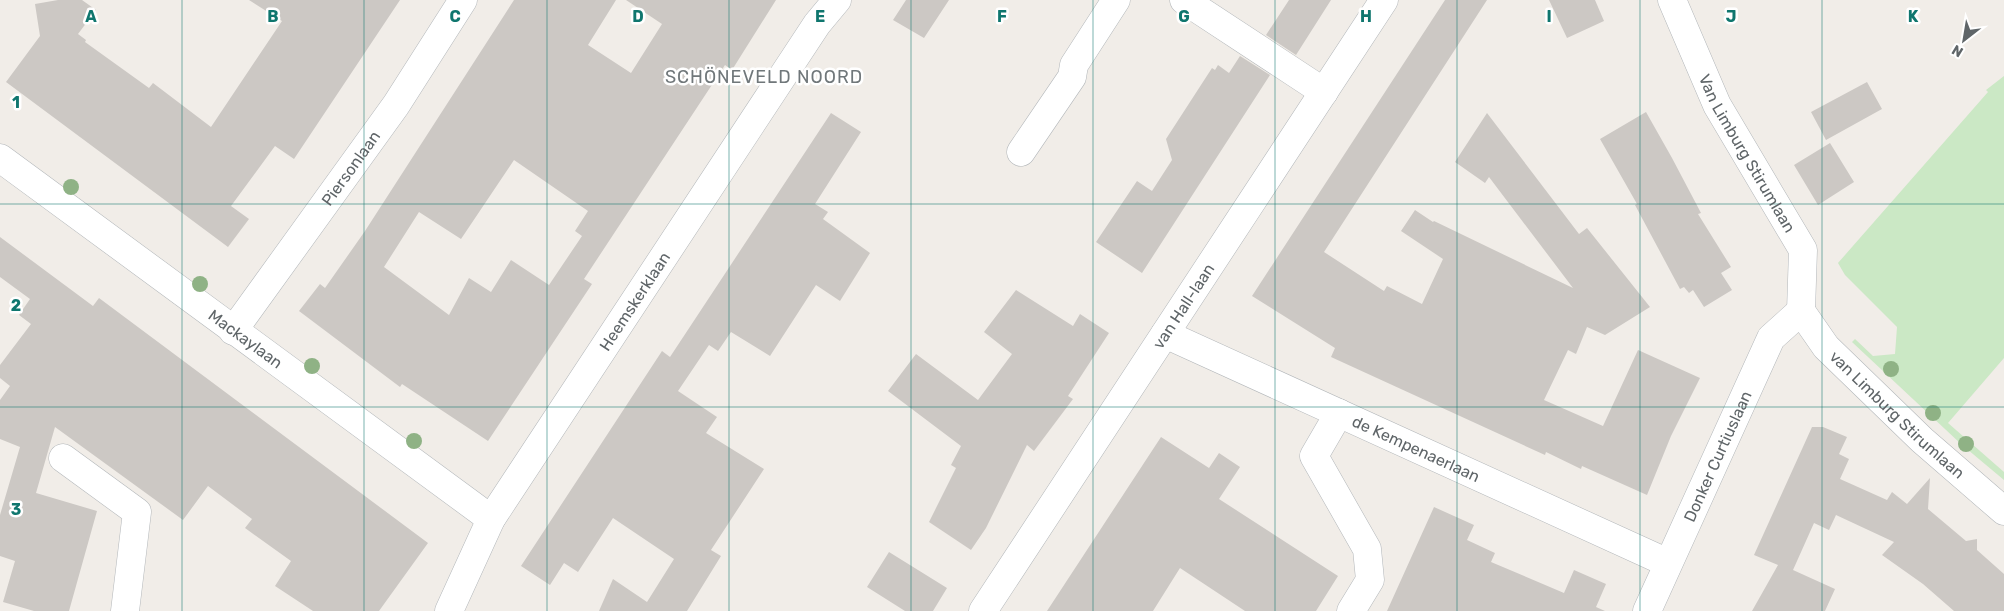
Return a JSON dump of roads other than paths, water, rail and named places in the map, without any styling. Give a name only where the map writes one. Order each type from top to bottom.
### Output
[{"type":"street","name":"Piersonlaan","points":[[232,331],[396,105],[463,0]]},
{"type":"street","name":"Heemskerklaan","points":[[449,611],[491,519],[817,24],[837,0]]},
{"type":"street","points":[[1021,152],[1072,77],[1074,64],[1116,0]]},
{"type":"street","points":[[1184,0],[1324,92]]},
{"type":"street","name":"van Hall-laan","points":[[983,611],[1384,0]]},
{"type":"street","name":"Van Limburg Stirumlaan","points":[[1672,0],[1717,105],[1803,250],[1801,311]]},
{"type":"street","name":"Mackaylaan","points":[[0,158],[232,331],[491,519]]},
{"type":"street","name":"van Limburg Stirumlaan","points":[[1801,311],[1826,347],[1894,414],[2004,511]]},
{"type":"street","name":"Donker Curtiuslaan","points":[[1647,611],[1771,338],[1801,311]]},
{"type":"street","name":"de Kempenaerlaan","points":[[1165,334],[1668,563]]},
{"type":"street","points":[[1339,413],[1314,456],[1367,549],[1370,580],[1351,611]]},
{"type":"street","points":[[63,458],[137,512],[126,611]]},
{"type":"district","name":"SCHÖNEVELD NOORD","points":[[764,77]]}]
